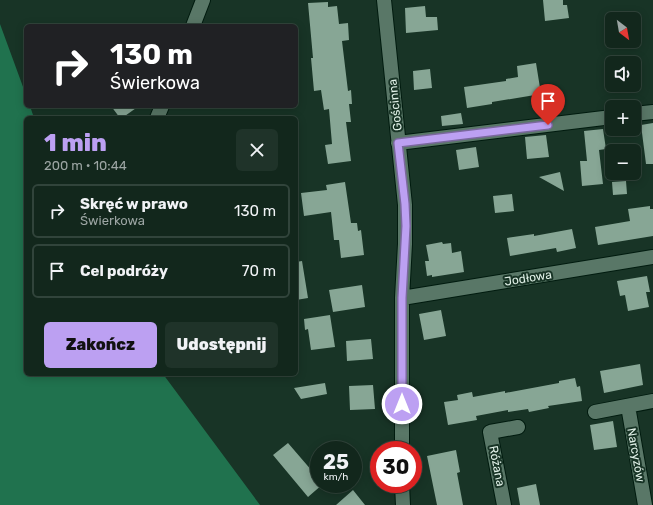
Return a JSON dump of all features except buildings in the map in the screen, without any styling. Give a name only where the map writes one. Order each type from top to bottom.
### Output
[{"type":"street","points":[[194,24],[203,0]]},
{"type":"street","name":"Gościnna","points":[[384,0],[405,212],[402,298],[402,441]]},
{"type":"street","points":[[641,113],[653,112]]},
{"type":"street","points":[[398,143],[605,118]]},
{"type":"street","name":"Jodłowa","points":[[402,298],[653,257]]},
{"type":"street","points":[[595,412],[653,401]]},
{"type":"street","name":"Narcyzów","points":[[628,406],[645,505]]},
{"type":"street","name":"Różana","points":[[504,505],[490,432],[518,427]]},
{"type":"street","points":[[402,493],[402,505]]},
{"type":"green space","points":[[0,24],[24,90],[24,108],[31,108],[33,116],[24,116],[24,376],[164,376],[260,505],[0,505]]},
{"type":"route","points":[[402,404],[402,298],[406,226],[398,143],[548,125]]}]
